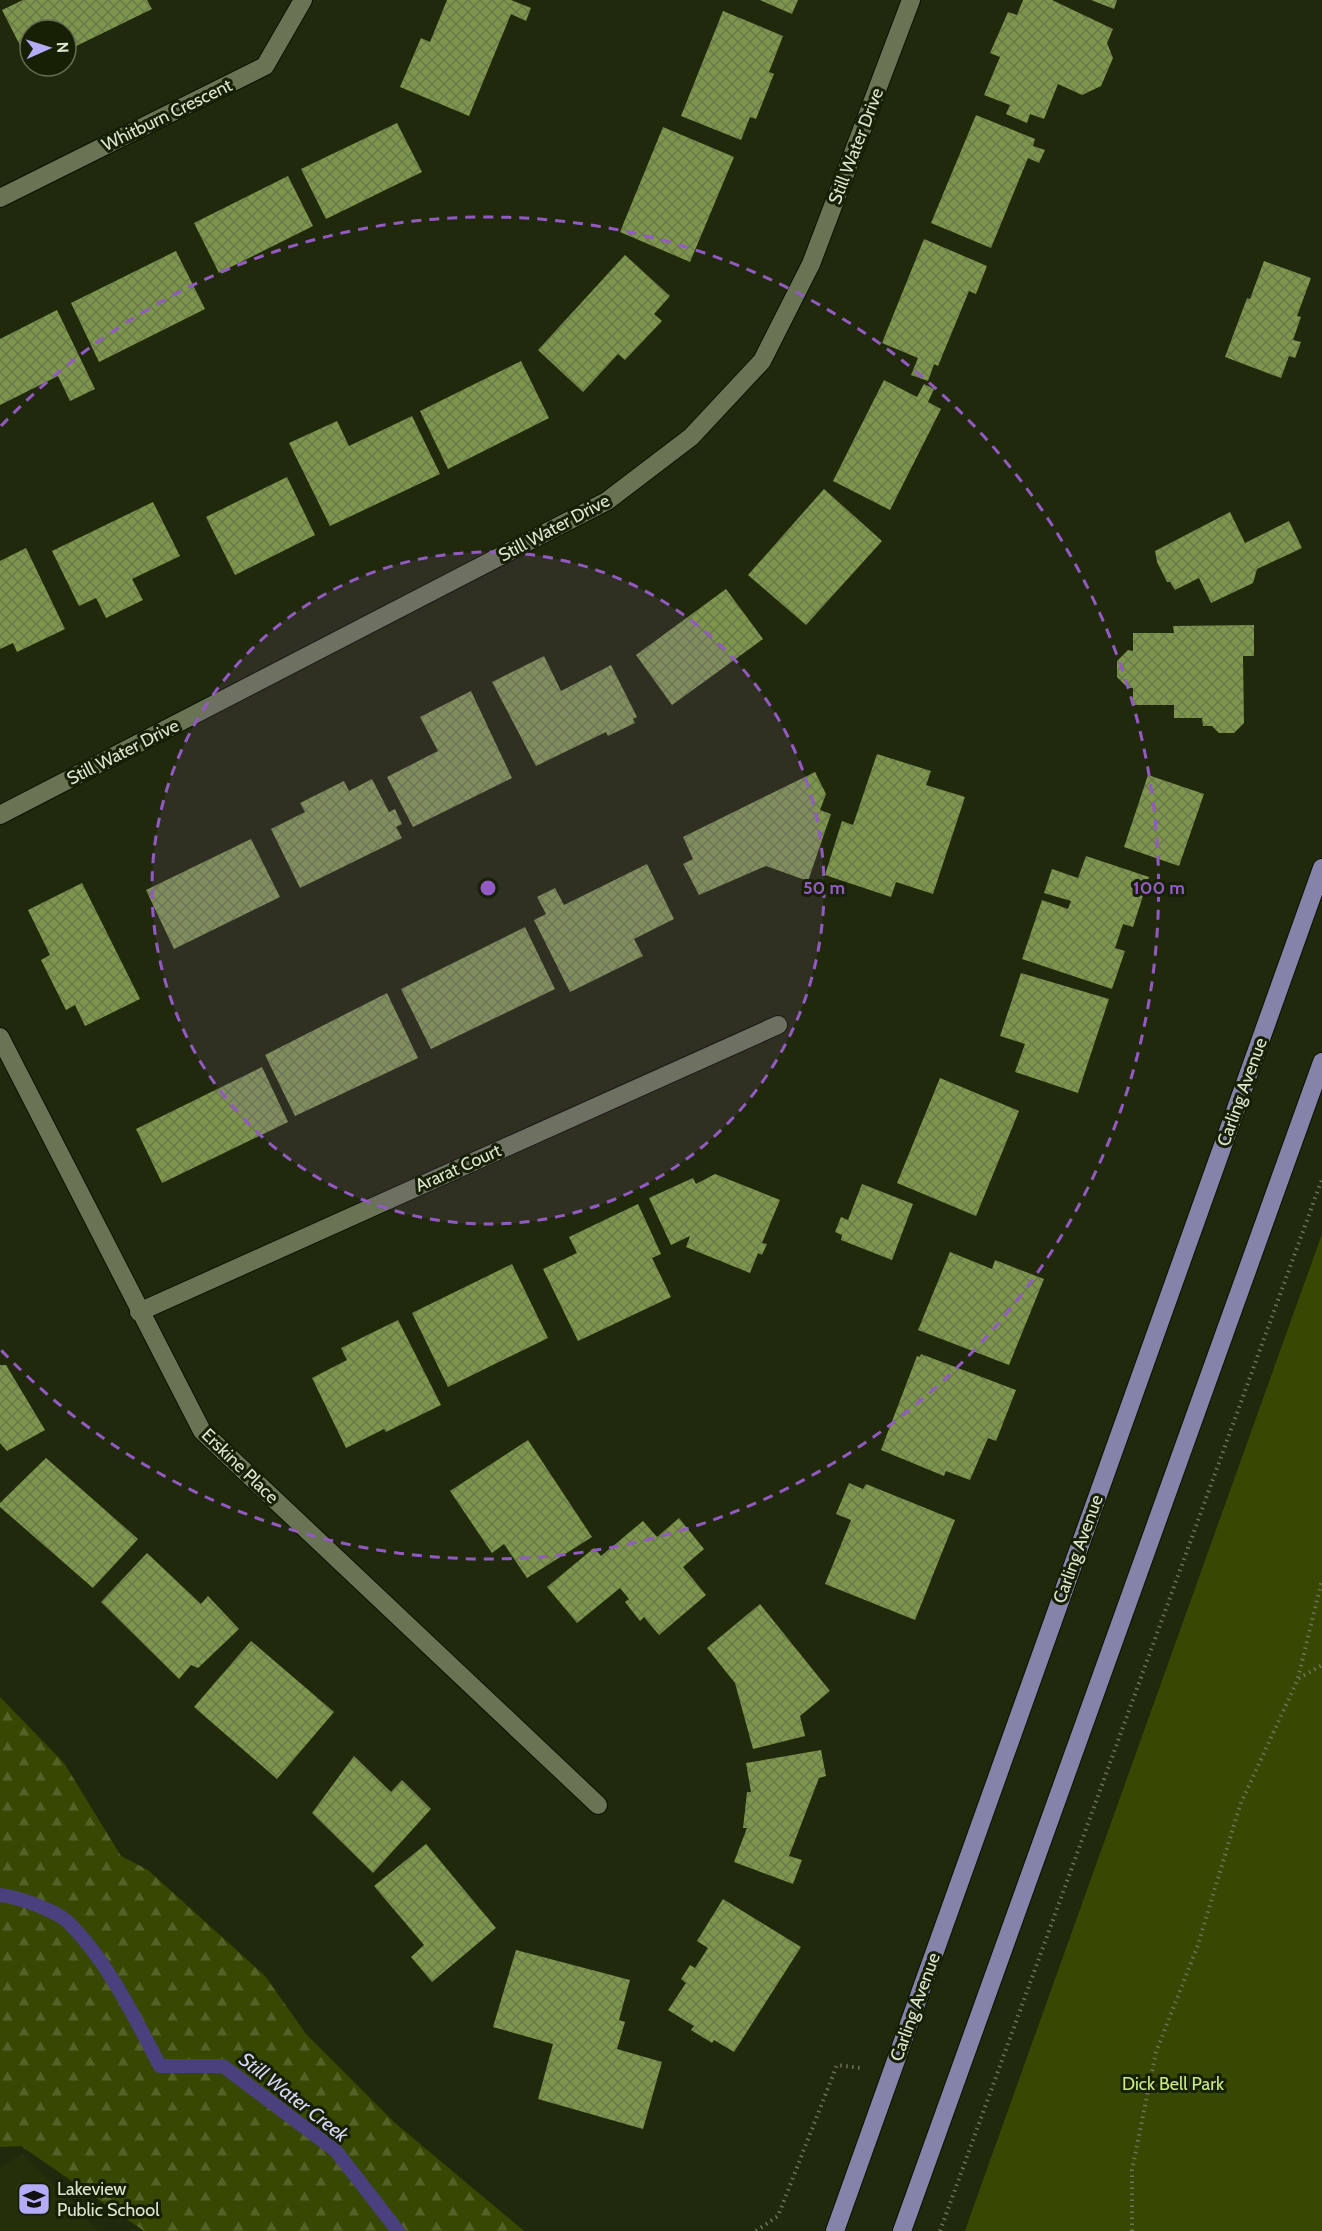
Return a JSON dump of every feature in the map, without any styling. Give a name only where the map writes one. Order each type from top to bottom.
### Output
[{"type":"main road","name":"Carling Avenue","points":[[835,2231],[1322,868]]},
{"type":"main road","points":[[902,2231],[1322,1062]]},
{"type":"street","name":"Whitburn Crescent","points":[[0,198],[265,66],[303,0]]},
{"type":"street","name":"Still Water Drive","points":[[0,815],[607,501],[691,437],[762,361],[811,264],[912,0]]},
{"type":"street","name":"Ararat Court","points":[[139,1311],[778,1025]]},
{"type":"street","name":"Erskine Place","points":[[0,1037],[202,1431],[598,1804]]},
{"type":"path","points":[[940,2231],[1322,1179]]},
{"type":"path","points":[[1132,2231],[1132,2170],[1156,2052],[1198,1945],[1240,1805],[1298,1679],[1322,1580]]},
{"type":"path","points":[[1298,1679],[1322,1665]]},
{"type":"path","points":[[756,2231],[778,2216],[837,2065],[854,2066],[890,2078]]},
{"type":"shaded area","name":"Lakeview Public School","points":[[22,2153],[98,2231],[0,2231],[0,2168]]},
{"type":"green space","name":"Dick Bell Park","points":[[1322,1234],[1322,2231],[965,2231],[973,2208]]},
{"type":"green space","points":[[0,1697],[64,1763],[121,1856],[148,1870],[265,1976],[306,2034],[395,2123],[524,2231],[144,2231],[21,2146],[0,2147]]},
{"type":"building","points":[[23,0],[147,0],[152,9],[78,45],[78,18],[18,18],[18,41],[2,10]]},
{"type":"building","points":[[447,0],[511,0],[531,8],[526,21],[511,14],[469,116],[400,87],[421,38],[430,42]]},
{"type":"building","points":[[760,0],[798,0],[792,14]]},
{"type":"building","points":[[1023,0],[1052,0],[1113,29],[1107,43],[1113,58],[1101,86],[1082,95],[1058,84],[1044,119],[1030,114],[1027,123],[1006,114],[1010,105],[984,95],[1000,57],[990,53],[1008,12],[1017,15]]},
{"type":"building","points":[[1091,0],[1117,0],[1114,9]]},
{"type":"building","points":[[723,11],[783,36],[769,72],[774,74],[756,119],[750,117],[741,140],[681,116]]},
{"type":"building","points":[[976,115],[1035,139],[1033,146],[1045,150],[1039,163],[1028,158],[991,248],[931,223]]},
{"type":"building","points":[[397,123],[422,172],[326,219],[301,169]]},
{"type":"building","points":[[663,127],[734,157],[690,262],[620,232]]},
{"type":"building","points":[[288,176],[313,226],[219,273],[194,223]]},
{"type":"building","points":[[924,239],[987,266],[976,294],[969,291],[938,366],[934,364],[928,381],[911,375],[918,358],[882,343]]},
{"type":"building","points":[[176,251],[205,309],[99,362],[71,303]]},
{"type":"building","points":[[625,255],[670,296],[654,314],[662,321],[625,360],[618,354],[583,392],[538,350]]},
{"type":"building","points":[[1264,261],[1311,278],[1297,316],[1301,317],[1293,340],[1301,342],[1295,358],[1289,356],[1281,378],[1225,357],[1247,298],[1250,299]]},
{"type":"building","points":[[57,310],[95,389],[70,401],[58,376],[0,405],[0,339]]},
{"type":"building","points":[[521,361],[549,418],[448,469],[420,411]]},
{"type":"building","points":[[884,380],[917,397],[924,384],[934,389],[928,402],[941,409],[890,510],[833,481]]},
{"type":"building","points":[[412,416],[440,474],[330,526],[289,443],[337,421],[349,446]]},
{"type":"building","points":[[287,477],[315,535],[235,575],[206,517]]},
{"type":"building","points":[[824,489],[882,541],[806,625],[748,575]]},
{"type":"building","points":[[153,502],[180,556],[132,579],[143,600],[106,618],[96,598],[79,606],[52,551]]},
{"type":"building","points":[[1230,512],[1245,543],[1289,521],[1302,548],[1257,569],[1253,583],[1211,603],[1199,578],[1175,590],[1170,582],[1167,582],[1157,562],[1155,551]]},
{"type":"building","points":[[26,548],[65,629],[17,652],[13,643],[0,649],[0,561]]},
{"type":"building","points":[[726,589],[763,639],[672,705],[636,655]]},
{"type":"building","points":[[1254,625],[1254,656],[1243,656],[1244,723],[1234,733],[1219,733],[1212,726],[1203,726],[1202,718],[1174,718],[1174,705],[1133,705],[1133,688],[1128,688],[1117,677],[1117,661],[1128,650],[1133,651],[1133,633],[1174,633],[1173,626]]},
{"type":"building","points":[[544,656],[561,691],[611,665],[637,717],[633,719],[635,723],[608,736],[606,732],[536,766],[492,682]]},
{"type":"building","points":[[471,691],[512,778],[413,827],[387,777],[438,751],[420,717]]},
{"type":"building","points":[[877,754],[931,771],[926,785],[965,797],[933,894],[896,882],[891,897],[825,875],[842,821],[853,825]]},
{"type":"building","points":[[815,772],[826,794],[820,810],[831,814],[808,881],[766,866],[699,895],[683,864],[693,859],[683,837]]},
{"type":"building","points":[[1148,775],[1204,794],[1179,866],[1124,847]]},
{"type":"building","points":[[372,779],[389,812],[395,809],[402,824],[396,827],[402,838],[300,888],[271,829],[305,812],[300,803],[344,781],[349,791]]},
{"type":"building","points":[[251,839],[280,897],[174,949],[146,890]]},
{"type":"building","points":[[1086,856],[1149,877],[1133,927],[1123,924],[1115,948],[1125,951],[1112,989],[1022,959],[1042,900],[1068,909],[1071,901],[1044,893],[1052,869],[1078,878]]},
{"type":"building","points":[[647,864],[674,919],[634,939],[643,956],[570,992],[534,920],[546,914],[537,897],[555,888],[564,905]]},
{"type":"building","points":[[82,883],[140,999],[85,1026],[75,1005],[66,1010],[41,960],[50,955],[28,910]]},
{"type":"building","points":[[525,927],[555,989],[431,1049],[401,989]]},
{"type":"building","points":[[1021,973],[1109,999],[1078,1093],[1015,1072],[1025,1044],[1000,1036]]},
{"type":"building","points":[[387,993],[418,1058],[295,1116],[265,1055]]},
{"type":"building","points":[[262,1067],[288,1122],[162,1183],[136,1129]]},
{"type":"building","points":[[940,1078],[1019,1111],[976,1216],[897,1183]]},
{"type":"building","points":[[715,1174],[780,1200],[762,1243],[767,1244],[762,1255],[758,1253],[750,1273],[686,1247],[690,1236],[671,1245],[649,1198],[693,1178],[696,1184]]},
{"type":"building","points":[[862,1184],[913,1204],[892,1260],[841,1240],[842,1235],[835,1232],[841,1217],[848,1220]]},
{"type":"building","points":[[638,1204],[661,1254],[652,1258],[671,1297],[578,1341],[543,1269],[577,1253],[569,1237]]},
{"type":"building","points":[[950,1252],[992,1269],[995,1260],[1044,1279],[1009,1365],[918,1330]]},
{"type":"building","points":[[512,1264],[548,1338],[448,1387],[412,1313]]},
{"type":"building","points":[[398,1320],[441,1405],[386,1432],[384,1429],[346,1448],[312,1378],[347,1360],[341,1348]]},
{"type":"building","points":[[921,1354],[1016,1390],[996,1441],[988,1438],[970,1480],[946,1471],[944,1476],[881,1450],[917,1356],[920,1357]]},
{"type":"building","points":[[0,1365],[6,1365],[45,1430],[7,1451],[0,1443]]},
{"type":"building","points":[[528,1440],[592,1537],[527,1578],[504,1544],[492,1553],[450,1491]]},
{"type":"building","points":[[46,1458],[138,1539],[93,1588],[0,1507],[0,1503]]},
{"type":"building","points":[[849,1483],[863,1489],[866,1484],[955,1520],[915,1620],[825,1584],[851,1520],[836,1514]]},
{"type":"building","points":[[679,1518],[704,1549],[683,1567],[706,1595],[659,1635],[644,1617],[640,1621],[625,1602],[629,1599],[620,1588],[577,1623],[547,1587],[594,1548],[601,1556],[643,1521],[657,1537]]},
{"type":"building","points":[[147,1553],[201,1604],[208,1596],[239,1629],[198,1668],[191,1665],[179,1679],[101,1602]]},
{"type":"building","points":[[760,1604],[830,1691],[800,1716],[805,1736],[753,1749],[735,1683],[707,1648]]},
{"type":"building","points":[[251,1641],[334,1712],[277,1779],[194,1707]]},
{"type":"building","points":[[821,1750],[826,1776],[819,1778],[789,1856],[802,1860],[793,1884],[734,1862],[747,1828],[743,1828],[747,1792],[751,1792],[746,1763]]},
{"type":"building","points":[[354,1756],[391,1792],[402,1780],[431,1809],[373,1873],[312,1813]]},
{"type":"building","points":[[426,1844],[496,1928],[432,1982],[411,1957],[424,1945],[374,1886]]},
{"type":"building","points":[[723,1899],[801,1947],[734,2052],[714,2040],[712,2043],[691,2030],[694,2026],[668,2010],[686,1983],[681,1979],[690,1965],[695,1968],[708,1948],[697,1941]]},
{"type":"building","points":[[516,1950],[630,1980],[619,2020],[625,2022],[617,2049],[662,2062],[643,2129],[538,2099],[553,2044],[493,2027]]},
{"type":"waterway","name":"Still Water Creek","points":[[0,1895],[36,1905],[68,1922],[108,1972],[160,2066],[223,2066],[336,2151],[398,2231]]},
{"type":"place","name":"Lakeview Public School","points":[[34,2199]]}]
